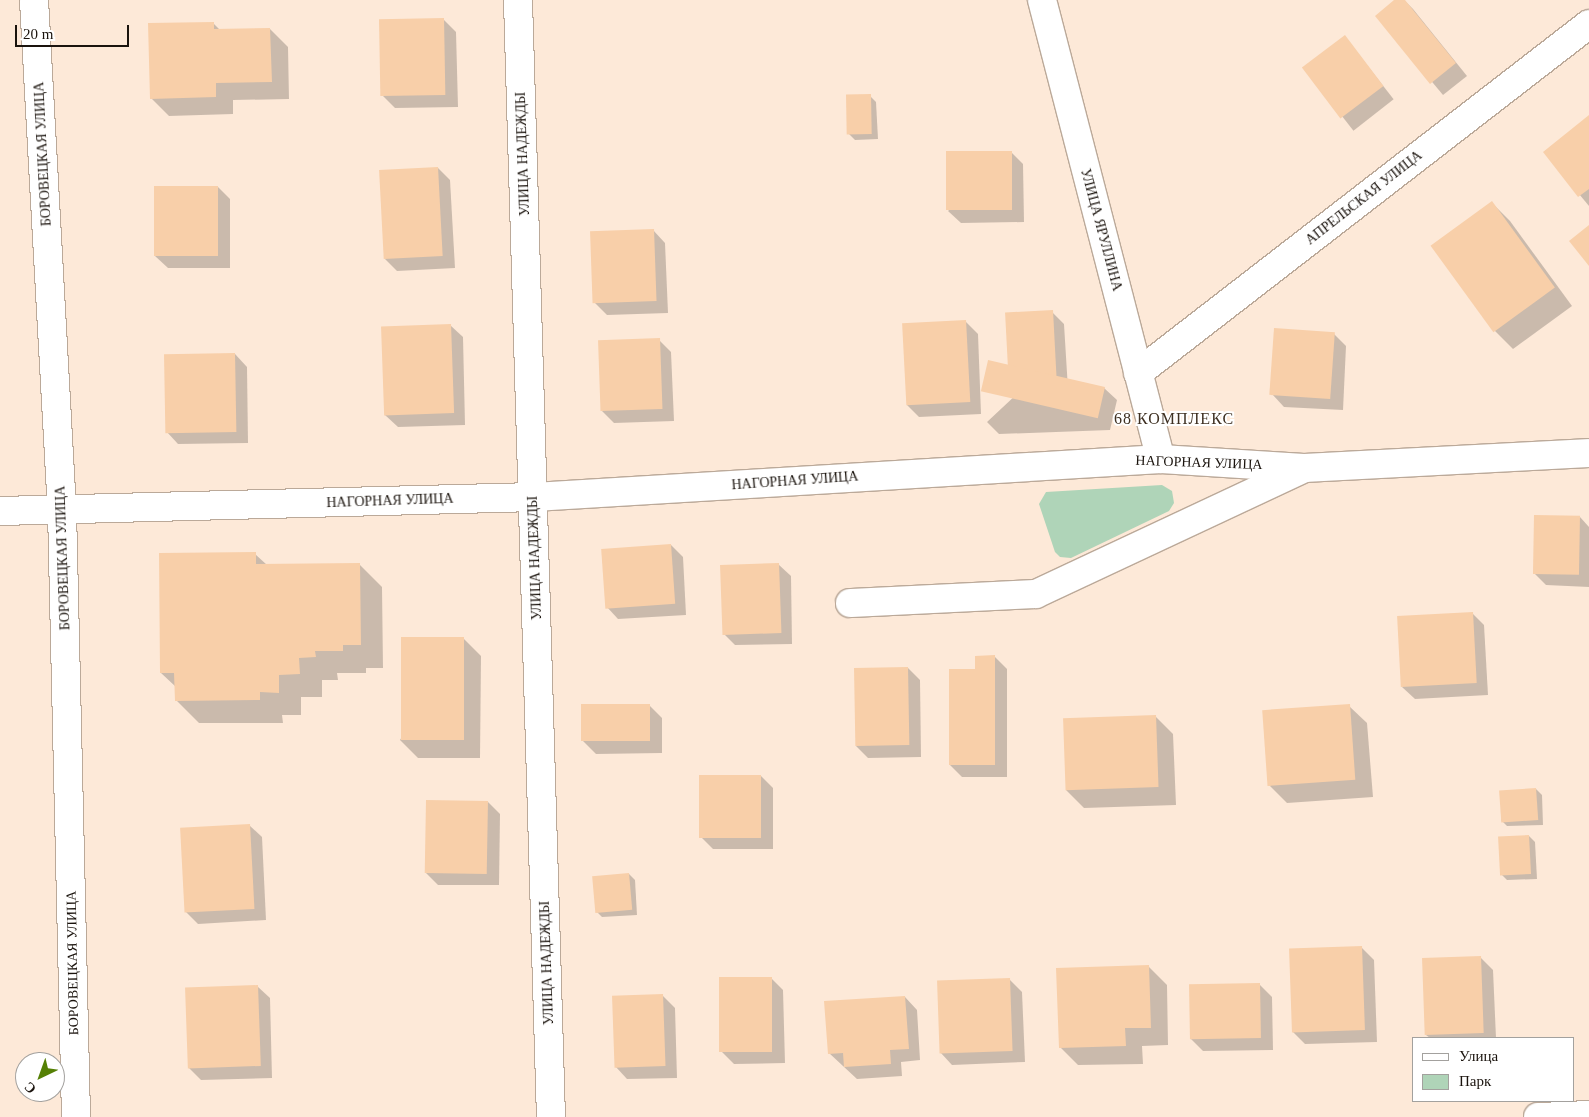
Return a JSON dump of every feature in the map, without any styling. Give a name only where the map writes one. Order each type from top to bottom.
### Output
[{"type":"street","name":"БОРОВЕЦКАЯ УЛИЦА","points":[[34,0],[62,510],[76,1117]]},
{"type":"street","name":"УЛИЦА НАДЕЖДЫ","points":[[518,0],[551,1117]]},
{"type":"street","name":"УЛИЦА ЯРУЛЛИНА","points":[[1042,0],[1161,459]]},
{"type":"street","name":"АПРЕЛЬСКАЯ УЛИЦА","points":[[1138,373],[1589,24]]},
{"type":"street","name":"НАГОРНАЯ УЛИЦА","points":[[0,511],[534,497],[1161,459],[1304,468],[1589,453]]},
{"type":"street","points":[[850,603],[1036,594],[1304,468]]},
{"type":"street","points":[[1538,1117],[1589,1115]]},
{"type":"green space","points":[[1162,485],[1172,491],[1174,503],[1169,511],[1071,558],[1060,557],[1055,552],[1039,504],[1046,492]]},
{"type":"building","points":[[1394,0],[1405,0],[1456,63],[1430,84],[1375,16]]},
{"type":"building","points":[[444,18],[445,95],[380,96],[379,19]]},
{"type":"building","points":[[214,22],[214,29],[270,28],[272,82],[216,83],[216,97],[150,99],[148,23]]},
{"type":"building","points":[[1345,35],[1384,86],[1340,119],[1302,67]]},
{"type":"building","points":[[846,94],[871,94],[872,134],[847,134]]},
{"type":"building","points":[[1589,115],[1589,189],[1578,197],[1543,152]]},
{"type":"building","points":[[946,151],[1012,151],[1012,210],[946,210]]},
{"type":"building","points":[[438,167],[443,256],[384,259],[379,170]]},
{"type":"building","points":[[154,186],[218,186],[218,256],[154,256]]},
{"type":"building","points":[[1492,201],[1555,288],[1493,332],[1431,246]]},
{"type":"building","points":[[1589,225],[1589,266],[1569,241]]},
{"type":"building","points":[[654,229],[657,301],[593,303],[590,231]]},
{"type":"building","points":[[1053,310],[1057,379],[1009,381],[1005,313]]},
{"type":"building","points":[[966,320],[970,402],[906,405],[902,323]]},
{"type":"building","points":[[451,324],[454,413],[384,415],[381,326]]},
{"type":"building","points":[[1274,328],[1335,332],[1330,399],[1269,395]]},
{"type":"building","points":[[660,338],[662,409],[601,411],[598,340]]},
{"type":"building","points":[[235,353],[236,432],[165,433],[164,354]]},
{"type":"building","points":[[988,360],[1105,387],[1098,418],[981,391]]},
{"type":"building","points":[[1534,515],[1580,516],[1579,575],[1533,574]]},
{"type":"building","points":[[671,544],[675,604],[605,609],[601,549]]},
{"type":"building","points":[[256,552],[256,564],[360,563],[361,645],[343,645],[343,651],[315,651],[316,657],[299,658],[300,674],[279,675],[279,693],[260,692],[260,700],[175,701],[174,673],[160,673],[159,553]]},
{"type":"building","points":[[779,563],[781,633],[722,635],[720,565]]},
{"type":"building","points":[[1473,612],[1477,683],[1401,687],[1397,616]]},
{"type":"building","points":[[401,637],[464,637],[464,740],[401,740]]},
{"type":"building","points":[[995,655],[995,765],[949,765],[949,669],[975,669],[975,656]]},
{"type":"building","points":[[908,667],[909,745],[855,746],[854,668]]},
{"type":"building","points":[[581,704],[650,704],[650,741],[581,741]]},
{"type":"building","points":[[1350,704],[1355,780],[1268,786],[1262,710]]},
{"type":"building","points":[[1156,715],[1159,787],[1066,790],[1063,718]]},
{"type":"building","points":[[699,775],[761,775],[761,838],[699,838]]},
{"type":"building","points":[[1536,788],[1538,820],[1501,823],[1499,791]]},
{"type":"building","points":[[426,800],[488,801],[487,874],[425,873]]},
{"type":"building","points":[[250,824],[254,909],[185,913],[180,828]]},
{"type":"building","points":[[1529,835],[1531,874],[1500,876],[1498,837]]},
{"type":"building","points":[[629,873],[632,910],[595,913],[592,876]]},
{"type":"building","points":[[1362,946],[1365,1030],[1292,1032],[1289,949]]},
{"type":"building","points":[[1481,956],[1484,1033],[1425,1035],[1422,958]]},
{"type":"building","points":[[1149,965],[1151,1028],[1125,1028],[1126,1046],[1059,1048],[1056,968]]},
{"type":"building","points":[[719,977],[772,977],[772,1052],[719,1052]]},
{"type":"building","points":[[1010,978],[1013,1051],[940,1054],[937,981]]},
{"type":"building","points":[[1260,983],[1261,1038],[1190,1039],[1189,984]]},
{"type":"building","points":[[258,985],[261,1066],[188,1068],[185,988]]},
{"type":"building","points":[[663,994],[666,1066],[615,1068],[612,996]]},
{"type":"building","points":[[905,996],[909,1049],[890,1050],[891,1064],[844,1067],[843,1053],[828,1054],[824,1001]]},
{"type":"district","name":"68 КОМПЛЕКС","points":[[1174,419]]}]
